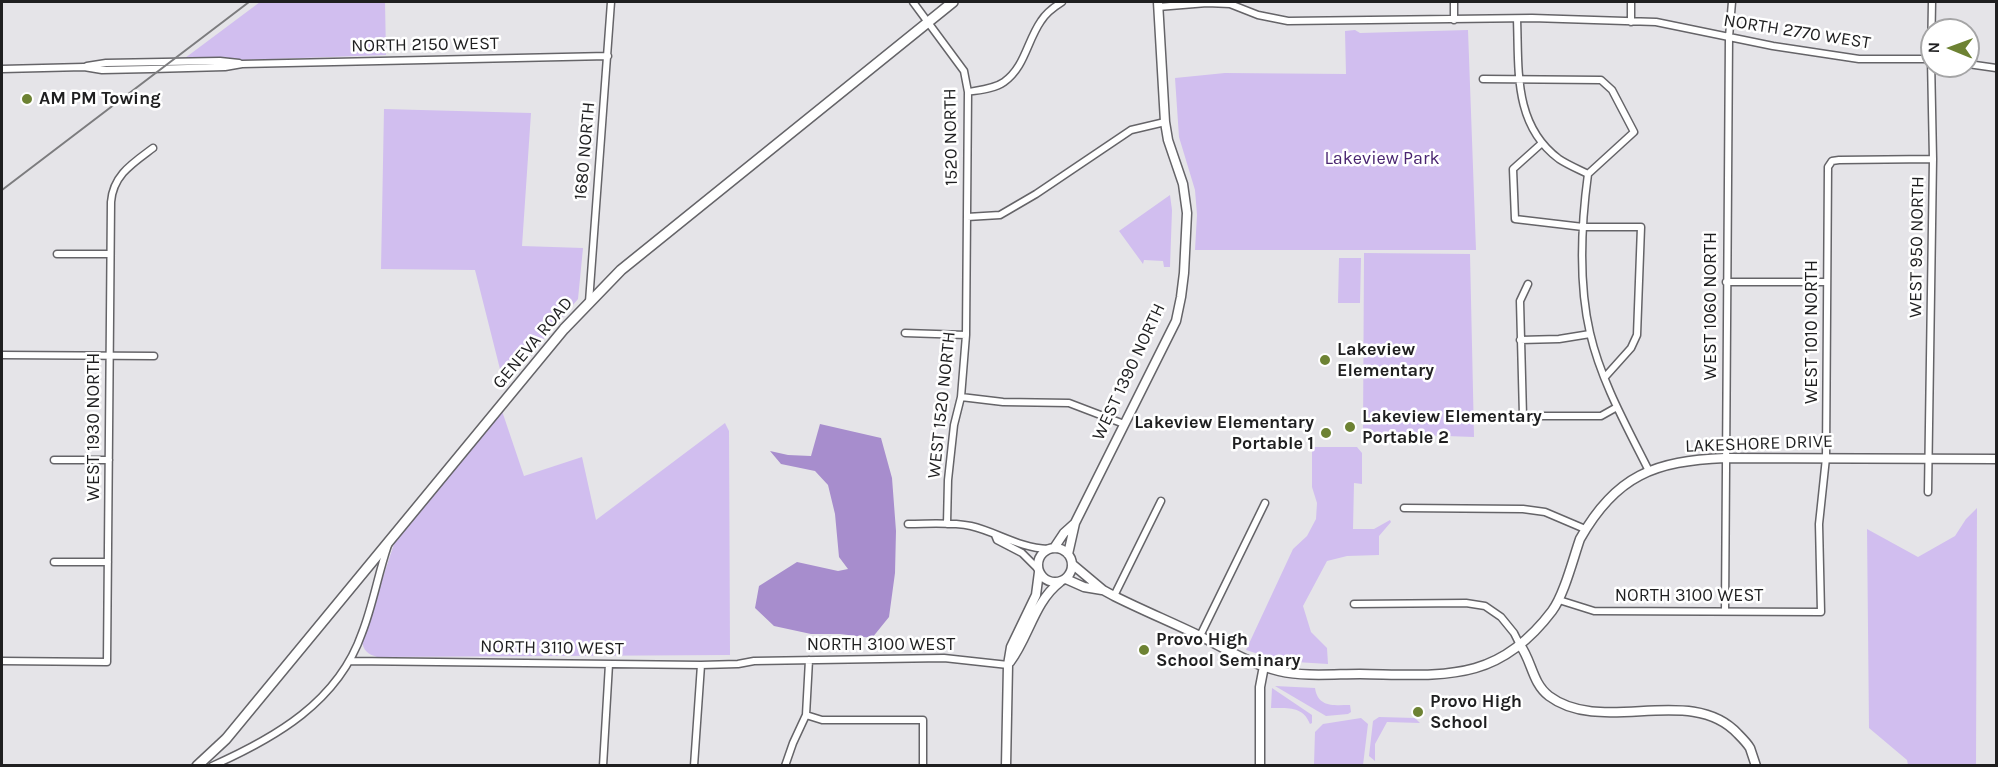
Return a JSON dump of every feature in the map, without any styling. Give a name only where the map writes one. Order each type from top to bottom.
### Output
[{"type":"main road","name":"GENEVA ROAD","points":[[197,765],[226,739],[588,302],[621,270],[952,2]]},
{"type":"street","name":"1680 NORTH","points":[[588,302],[611,2]]},
{"type":"street","name":"1520 NORTH","points":[[913,2],[964,71],[968,92],[967,217]]},
{"type":"street","points":[[968,92],[990,88],[1004,82],[1017,69],[1041,21],[1062,2]]},
{"type":"street","points":[[1454,2],[1454,20]]},
{"type":"street","points":[[1631,2],[1631,21]]},
{"type":"street","name":"WEST 1060 NORTH","points":[[1725,611],[1726,282],[1729,37],[1732,2]]},
{"type":"street","name":"WEST 950 NORTH","points":[[1932,2],[1932,18]]},
{"type":"street","name":"NORTH 2770 WEST","points":[[1158,4],[1230,4],[1258,15],[1288,21],[1517,19],[1656,22],[1773,46],[1858,59],[1920,59]]},
{"type":"street","name":"WEST 1390 NORTH","points":[[1068,554],[1075,523],[1176,321],[1181,297],[1186,201],[1183,184],[1168,140],[1158,4]]},
{"type":"street","points":[[1517,19],[1520,79],[1526,114],[1531,128],[1542,143],[1559,159],[1588,174]]},
{"type":"street","name":"NORTH 2150 WEST","points":[[2,69],[84,67],[102,70],[152,69],[225,67],[242,64],[608,56]]},
{"type":"street","points":[[1980,66],[1996,68]]},
{"type":"street","name":"WEST 950 NORTH","points":[[1928,492],[1933,159],[1931,78]]},
{"type":"street","points":[[1483,79],[1601,80],[1612,90],[1634,132],[1588,174],[1582,255],[1584,300],[1590,334],[1617,407],[1649,471]]},
{"type":"street","points":[[967,217],[1000,215],[1036,194],[1131,130],[1166,122]]},
{"type":"street","points":[[1542,143],[1513,169],[1515,219],[1583,226],[1641,227],[1637,335],[1630,348],[1605,377]]},
{"type":"street","name":"WEST 1930 NORTH","points":[[2,661],[107,662],[112,192],[123,171],[153,148]]},
{"type":"street","name":"WEST 1010 NORTH","points":[[1821,612],[1819,524],[1826,458],[1828,167],[1832,161],[1933,159]]},
{"type":"street","name":"WEST 1520 NORTH","points":[[947,524],[948,480],[954,425],[961,397],[966,334],[967,217]]},
{"type":"street","points":[[57,254],[110,254]]},
{"type":"street","points":[[1726,282],[1826,282]]},
{"type":"street","points":[[1528,284],[1520,301],[1523,416],[1601,416],[1617,407]]},
{"type":"street","points":[[905,333],[966,334]]},
{"type":"street","points":[[1520,340],[1559,339],[1590,334]]},
{"type":"street","points":[[2,355],[154,356]]},
{"type":"street","points":[[961,397],[1003,402],[1069,403],[1124,424]]},
{"type":"street","name":"LAKESHORE DRIVE","points":[[1072,564],[1113,596],[1200,636],[1241,658],[1279,671],[1456,673],[1481,668],[1502,657],[1531,636],[1559,600],[1580,539],[1603,505],[1617,490],[1649,471],[1670,464],[1725,458],[1996,459]]},
{"type":"street","points":[[54,460],[109,460]]},
{"type":"street","points":[[1113,596],[1161,501]]},
{"type":"street","points":[[1200,636],[1265,503]]},
{"type":"street","points":[[1404,508],[1523,509],[1545,512],[1586,529]]},
{"type":"street","name":"WEST 1390 NORTH","points":[[1051,548],[1075,523]]},
{"type":"street","points":[[908,524],[971,526],[1037,549],[1064,550],[1068,554],[1072,570],[1043,599],[1019,650],[1008,665]]},
{"type":"street","points":[[994,535],[997,540],[1022,554],[1039,570],[1044,579],[1049,582],[1063,580]]},
{"type":"street","points":[[212,765],[293,722],[325,695],[350,661],[362,633],[390,542]]},
{"type":"street","points":[[1006,765],[1008,665],[1011,647],[1036,595],[1040,557],[1051,548]]},
{"type":"street","points":[[54,562],[108,562]]},
{"type":"street","name":"LAKESHORE DRIVE","points":[[1063,580],[1103,590]]},
{"type":"street","name":"NORTH 3100 WEST","points":[[1559,600],[1594,612],[1821,612]]},
{"type":"street","points":[[1354,604],[1466,603],[1485,606],[1501,617],[1514,633],[1536,681],[1549,696],[1568,707],[1592,712],[1690,712],[1713,717],[1730,726],[1749,746],[1756,765]]},
{"type":"street","name":"NORTH 3100 WEST","points":[[754,661],[944,658],[1008,665]]},
{"type":"street","points":[[785,765],[806,715],[809,660]]},
{"type":"street","name":"NORTH 3110 WEST","points":[[350,661],[701,665],[754,661]]},
{"type":"street","points":[[603,765],[609,664]]},
{"type":"street","points":[[694,765],[701,665]]},
{"type":"street","points":[[1260,765],[1260,687],[1264,666]]},
{"type":"street","points":[[806,715],[822,720],[923,720],[923,765]]},
{"type":"green space","points":[[260,2],[385,2],[386,55],[245,60],[185,58]]},
{"type":"green space","name":"Lakeview Park","points":[[1355,30],[1360,33],[1468,30],[1476,250],[1195,250],[1197,215],[1195,190],[1179,137],[1175,78],[1225,73],[1346,74],[1345,31]]},
{"type":"green space","points":[[384,109],[531,113],[522,246],[583,248],[578,299],[504,385],[475,270],[381,269]]},
{"type":"green space","points":[[1170,195],[1172,210],[1170,267],[1164,267],[1163,261],[1144,260],[1143,264],[1119,231]]},
{"type":"green space","points":[[1364,253],[1470,254],[1474,437],[1363,433]]},
{"type":"green space","points":[[1339,258],[1361,258],[1360,303],[1338,303]]},
{"type":"green space","points":[[502,411],[524,476],[582,457],[596,520],[725,423],[729,431],[730,655],[377,657],[366,652],[362,640],[394,544]]},
{"type":"green space","points":[[1312,447],[1357,447],[1362,453],[1362,484],[1354,483],[1353,529],[1374,529],[1390,520],[1391,522],[1379,536],[1379,555],[1347,556],[1327,561],[1303,606],[1311,632],[1327,648],[1328,664],[1280,661],[1246,650],[1293,549],[1307,536],[1316,519],[1317,503],[1312,487]]},
{"type":"green space","points":[[1977,508],[1976,765],[1908,765],[1907,760],[1869,728],[1867,529],[1918,557],[1955,536],[1966,519]]},
{"type":"green space","points":[[1275,686],[1315,688],[1319,699],[1323,702],[1333,705],[1350,705],[1351,712],[1326,716]]},
{"type":"green space","points":[[1272,688],[1312,715],[1312,723],[1310,724],[1303,714],[1294,709],[1271,708]]},
{"type":"green space","points":[[1379,717],[1415,718],[1420,723],[1387,722],[1375,744],[1375,761],[1369,756],[1373,721]]},
{"type":"green space","points":[[1361,718],[1368,724],[1363,765],[1314,765],[1315,732],[1323,724]]},
{"type":"shaded area","points":[[820,424],[881,438],[892,478],[896,531],[895,573],[889,617],[872,638],[840,634],[811,634],[774,626],[755,608],[759,586],[797,562],[838,571],[848,569],[839,557],[835,514],[828,485],[815,471],[781,464],[770,451],[811,456]]},
{"type":"railway","points":[[2,190],[249,2]]},
{"type":"place","name":"AM PM Towing","points":[[27,99]]},
{"type":"place","name":"Lakeview Elementary","points":[[1325,360]]},
{"type":"place","name":"Lakeview Elementary Portable 2","points":[[1350,427]]},
{"type":"place","name":"Lakeview Elementary Portable 1","points":[[1326,433]]},
{"type":"place","name":"Provo High School Seminary","points":[[1144,650]]},
{"type":"place","name":"Provo High School","points":[[1418,712]]}]
